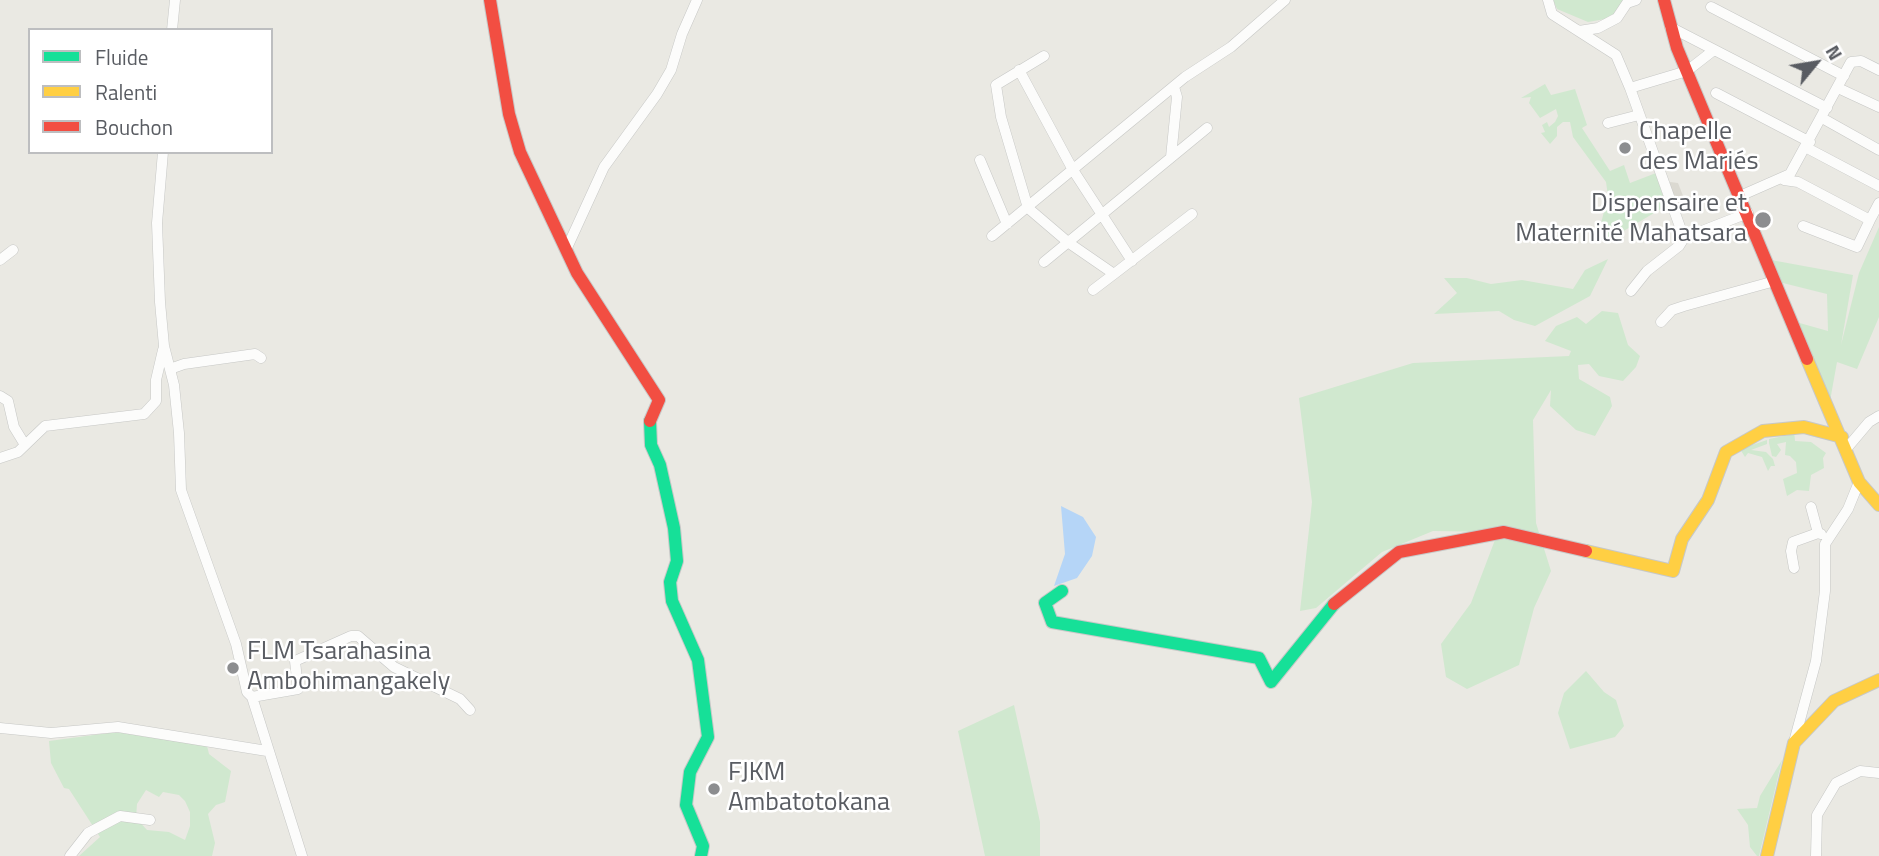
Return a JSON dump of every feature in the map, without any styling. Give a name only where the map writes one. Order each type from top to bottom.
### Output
[{"type":"street","points":[[172,28],[175,0]]},
{"type":"street","points":[[490,0],[509,114],[520,152],[587,290],[605,312],[618,340],[659,400],[650,422],[651,445],[660,465],[674,528],[677,561],[670,582],[672,601],[698,660],[708,737],[690,772],[686,805],[703,846],[701,856]]},
{"type":"street","points":[[566,250],[604,167],[657,94],[671,70],[682,34],[697,0]]},
{"type":"street","points":[[992,236],[1174,87],[1231,47],[1285,0]]},
{"type":"street","points":[[1548,0],[1552,14],[1616,55],[1684,238]]},
{"type":"street","points":[[1578,31],[1598,28],[1616,18],[1627,3],[1636,0]]},
{"type":"street","points":[[1664,0],[1670,27],[1687,71],[1859,482],[1879,505]]},
{"type":"street","points":[[1711,7],[1844,76]]},
{"type":"street","points":[[1670,27],[1827,108]]},
{"type":"street","points":[[1630,88],[1687,71],[1714,50]]},
{"type":"street","points":[[1044,56],[996,85],[1001,117],[1028,208],[1069,243],[1114,274]]},
{"type":"street","points":[[1740,196],[1783,180],[1797,166],[1844,76],[1856,60],[1879,70]]},
{"type":"street","points":[[1019,70],[1073,170],[1132,261]]},
{"type":"street","points":[[1171,157],[1177,97],[1174,87]]},
{"type":"street","points":[[1838,88],[1879,107]]},
{"type":"street","points":[[1716,93],[1879,186]]},
{"type":"street","points":[[1608,123],[1639,115]]},
{"type":"street","points":[[1822,118],[1879,150]]},
{"type":"street","points":[[1044,262],[1207,128]]},
{"type":"street","points":[[163,154],[157,223],[164,346],[179,433],[181,490],[236,644],[247,692],[252,697],[302,856]]},
{"type":"street","points":[[980,160],[1007,224]]},
{"type":"street","points":[[1783,180],[1798,182],[1870,220]]},
{"type":"street","points":[[1802,226],[1857,247],[1879,203]]},
{"type":"street","points":[[1632,291],[1647,271],[1679,246],[1684,238],[1748,213]]},
{"type":"street","points":[[1093,290],[1192,214]]},
{"type":"street","points":[[0,260],[13,250]]},
{"type":"street","points":[[1661,322],[1675,309],[1775,281]]},
{"type":"street","points":[[0,458],[18,453],[45,426],[144,414],[152,409],[156,401],[156,380],[164,346]]},
{"type":"street","points":[[170,369],[184,364],[256,354],[261,358]]},
{"type":"street","points":[[0,396],[8,401],[14,427],[25,445]]},
{"type":"street","points":[[1844,442],[1879,416]]},
{"type":"street","points":[[1062,590],[1045,603],[1052,622],[1259,658],[1271,681],[1333,605],[1399,552],[1504,532],[1673,571],[1682,539],[1708,500],[1726,452],[1763,431],[1804,427],[1844,442]]},
{"type":"street","points":[[1767,856],[1816,661],[1825,591],[1825,544],[1848,509],[1859,482]]},
{"type":"street","points":[[1811,507],[1818,533]]},
{"type":"street","points":[[1794,568],[1791,551],[1793,542],[1818,533],[1831,536]]},
{"type":"street","points":[[252,697],[299,689],[295,661],[327,648],[341,638],[358,636],[394,667],[460,699],[470,710]]},
{"type":"street","points":[[1794,743],[1808,724],[1834,701],[1879,680]]},
{"type":"street","points":[[0,728],[51,733],[118,727],[267,751]]},
{"type":"street","points":[[1816,856],[1817,816],[1836,783],[1860,771],[1879,773]]},
{"type":"street","points":[[71,856],[88,833],[120,816],[150,820]]},
{"type":"shaded area","points":[[1670,182],[1678,183],[1687,206],[1677,210],[1668,186]]},
{"type":"green space","points":[[1553,0],[1624,0],[1611,18],[1588,22],[1557,9]]},
{"type":"green space","points":[[1545,84],[1551,95],[1575,89],[1587,125],[1582,128],[1610,171],[1624,165],[1630,183],[1656,173],[1666,206],[1605,242],[1602,240],[1599,231],[1608,196],[1606,182],[1573,137],[1570,122],[1563,122],[1557,127],[1557,136],[1550,144],[1541,133],[1545,132],[1542,125],[1547,122],[1549,127],[1555,122],[1558,116],[1556,109],[1540,118],[1529,103],[1531,97],[1521,98]]},
{"type":"green space","points":[[1879,227],[1879,317],[1857,369],[1837,362],[1830,401],[1796,322],[1828,331],[1827,294],[1779,282],[1771,260],[1853,275],[1841,345],[1859,273]]},
{"type":"green space","points":[[1608,259],[1590,296],[1535,326],[1514,320],[1499,311],[1434,314],[1457,293],[1444,278],[1467,278],[1491,284],[1522,280],[1573,289],[1585,270]]},
{"type":"green space","points":[[1602,311],[1618,313],[1628,345],[1640,356],[1636,367],[1623,381],[1599,376],[1589,364],[1578,365],[1579,379],[1610,397],[1612,406],[1595,436],[1576,430],[1550,406],[1551,390],[1533,420],[1536,523],[1551,571],[1534,608],[1519,665],[1467,689],[1446,677],[1441,644],[1471,603],[1498,532],[1433,531],[1382,552],[1316,608],[1300,611],[1312,502],[1299,398],[1413,363],[1569,356],[1571,351],[1545,341],[1556,326],[1577,317],[1586,324]]},
{"type":"green space","points":[[1791,429],[1794,430],[1795,441],[1811,442],[1826,453],[1823,458],[1824,468],[1811,475],[1809,491],[1797,490],[1787,496],[1783,479],[1797,473],[1796,462],[1785,455],[1786,442],[1777,444],[1781,450],[1776,457],[1772,456],[1769,439],[1789,435]]},
{"type":"green space","points":[[1767,440],[1767,444],[1751,450],[1766,452],[1773,459],[1775,466],[1771,466],[1768,471],[1762,457],[1748,453],[1745,457],[1740,449]]},
{"type":"green space","points":[[1586,671],[1604,692],[1616,700],[1624,726],[1615,737],[1570,749],[1558,713],[1564,693]]},
{"type":"green space","points":[[1014,705],[1040,822],[1040,856],[985,856],[958,731]]},
{"type":"green space","points":[[116,732],[207,746],[209,754],[231,771],[225,802],[216,805],[208,814],[215,843],[212,856],[79,856],[100,837],[69,789],[64,788],[51,763],[49,741]],"holes":[[[146,790],[159,797],[163,792],[179,795],[185,801],[190,812],[190,826],[185,840],[169,832],[147,830],[136,818],[137,804]]]},
{"type":"green space","points":[[1782,760],[1757,856],[1750,847],[1748,825],[1737,809],[1757,808],[1760,796]]},
{"type":"water","points":[[1061,506],[1083,517],[1096,537],[1092,556],[1077,578],[1054,586],[1065,554]]},
{"type":"traffic: fast","points":[[650,421],[651,445],[660,465],[674,528],[677,561],[670,582],[672,601],[698,660],[708,737],[690,772],[686,805],[703,846],[701,856]]},
{"type":"traffic: fast","points":[[1062,591],[1045,603],[1052,622],[1259,658],[1271,682],[1334,604]]},
{"type":"traffic: slow","points":[[1807,359],[1859,482],[1879,505]]},
{"type":"traffic: slow","points":[[1586,551],[1673,571],[1682,539],[1708,500],[1726,452],[1763,431],[1804,427],[1842,437]]},
{"type":"traffic: slow","points":[[1767,856],[1794,743],[1834,701],[1879,680]]},
{"type":"traffic: jam","points":[[490,0],[509,114],[520,152],[577,273],[659,400],[650,421]]},
{"type":"traffic: jam","points":[[1664,0],[1677,48],[1807,359]]},
{"type":"traffic: jam","points":[[1334,604],[1399,552],[1504,532],[1586,551]]},
{"type":"place","name":"Chapelle des Mariés","points":[[1625,148]]},
{"type":"place","name":"Dispensaire et Maternité Mahatsara","points":[[1763,220]]},
{"type":"place","name":"FLM Tsarahasina Ambohimangakely","points":[[233,668]]},
{"type":"place","name":"FJKM Ambatotokana","points":[[714,789]]}]
